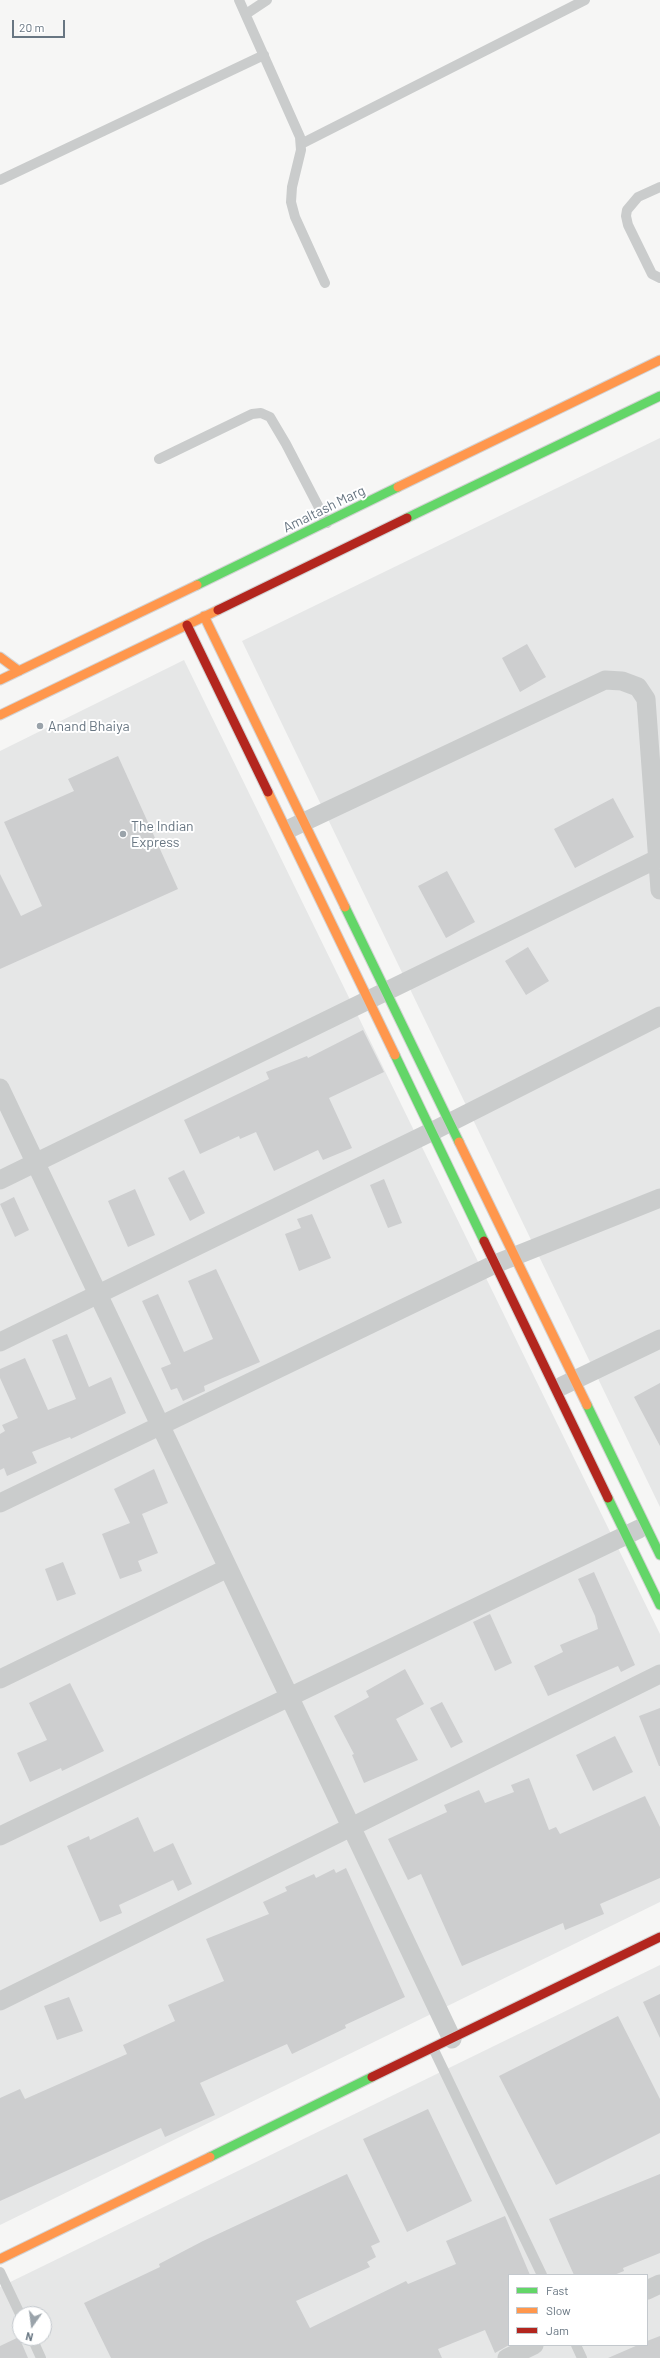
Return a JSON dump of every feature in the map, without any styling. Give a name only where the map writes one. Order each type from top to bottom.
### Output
[{"type":"street","name":"Amaltash Marg","points":[[0,680],[327,523],[660,360]]},
{"type":"street","points":[[0,715],[660,396]]},
{"type":"street","points":[[204,616],[660,1555]]},
{"type":"street","points":[[187,625],[660,1605]]},
{"type":"street","points":[[0,657],[19,671]]},
{"type":"street","points":[[286,831],[605,680],[622,681],[638,687],[646,699],[660,882]]},
{"type":"street","points":[[0,1180],[367,999],[658,859]]},
{"type":"street","points":[[0,1342],[432,1132],[660,1016]]},
{"type":"street","points":[[0,1088],[452,2039]]},
{"type":"street","points":[[0,1503],[495,1264],[660,1198]]},
{"type":"street","points":[[556,1389],[660,1339]]},
{"type":"street","points":[[0,1836],[646,1526]]},
{"type":"street","points":[[0,1679],[228,1568]]},
{"type":"street","points":[[0,2001],[660,1674]]},
{"type":"street","points":[[0,2259],[660,1937]]},
{"type":"street","points":[[648,2290],[660,2284]]},
{"type":"street","points":[[507,2358],[532,2346]]},
{"type":"lane","points":[[239,0],[300,137],[301,144],[299,164],[292,187],[291,202],[295,217],[325,282]]},
{"type":"lane","points":[[246,14],[267,0]]},
{"type":"lane","points":[[301,144],[585,0]]},
{"type":"lane","points":[[0,180],[264,55]]},
{"type":"lane","points":[[660,187],[638,197],[627,210],[626,216],[628,225],[652,274],[660,278]]},
{"type":"lane","points":[[159,459],[252,414],[261,413],[270,417],[286,444],[327,523]]},
{"type":"lane","points":[[433,2048],[542,2274]]},
{"type":"lane","points":[[0,2272],[16,2306]]},
{"type":"lane","points":[[36,2346],[41,2358]]},
{"type":"lane","points":[[576,2346],[582,2358]]},
{"type":"shaded area","points":[[660,438],[660,1507],[242,641]]},
{"type":"shaded area","points":[[184,660],[660,1634],[660,1902],[0,2225],[0,751]]},
{"type":"shaded area","points":[[660,1965],[660,2358],[0,2358],[0,2287]]},
{"type":"building","points":[[527,644],[546,677],[520,692],[502,658]]},
{"type":"building","points":[[118,756],[178,889],[0,969],[0,874],[21,916],[42,906],[4,822],[74,791],[68,779]]},
{"type":"building","points":[[613,798],[634,837],[575,868],[554,829]]},
{"type":"building","points":[[447,871],[475,922],[446,938],[418,886]]},
{"type":"building","points":[[528,947],[549,981],[526,995],[505,961]]},
{"type":"building","points":[[363,1030],[384,1072],[329,1098],[352,1148],[323,1160],[318,1150],[274,1171],[256,1132],[240,1139],[239,1136],[200,1154],[184,1120],[269,1079],[266,1072],[307,1056],[308,1058]]},
{"type":"building","points":[[184,1170],[205,1213],[190,1221],[168,1178]]},
{"type":"building","points":[[384,1179],[402,1223],[388,1228],[370,1185]]},
{"type":"building","points":[[135,1189],[155,1235],[128,1247],[108,1201]]},
{"type":"building","points":[[14,1197],[29,1230],[15,1237],[0,1204]]},
{"type":"building","points":[[312,1214],[331,1258],[299,1271],[285,1234],[301,1228],[297,1219]]},
{"type":"building","points":[[216,1269],[260,1362],[204,1386],[205,1391],[183,1401],[177,1388],[171,1390],[161,1368],[171,1364],[142,1301],[158,1294],[184,1352],[213,1339],[188,1281]]},
{"type":"building","points":[[67,1334],[89,1387],[111,1377],[126,1413],[71,1439],[70,1437],[32,1452],[37,1463],[7,1476],[4,1468],[0,1470],[0,1434],[5,1431],[2,1425],[18,1418],[0,1378],[0,1369],[25,1358],[48,1410],[76,1399],[52,1340]]},
{"type":"building","points":[[660,1383],[660,1446],[634,1397]]},
{"type":"building","points":[[154,1469],[168,1503],[142,1514],[158,1553],[138,1561],[142,1571],[120,1579],[102,1534],[130,1523],[114,1489]]},
{"type":"building","points":[[63,1562],[76,1594],[57,1601],[45,1569]]},
{"type":"building","points":[[594,1572],[635,1665],[621,1672],[618,1666],[548,1696],[534,1666],[563,1652],[560,1645],[598,1629],[595,1616],[578,1579]]},
{"type":"building","points":[[490,1614],[512,1663],[495,1671],[473,1622]]},
{"type":"building","points":[[405,1669],[424,1704],[396,1719],[418,1760],[364,1783],[352,1755],[354,1754],[334,1716],[369,1697],[366,1691]]},
{"type":"building","points":[[70,1683],[104,1751],[62,1771],[61,1768],[30,1782],[17,1753],[47,1740],[29,1703]]},
{"type":"building","points":[[442,1702],[463,1742],[451,1748],[430,1708]]},
{"type":"building","points":[[660,1708],[660,1766],[659,1766],[639,1716]]},
{"type":"building","points":[[615,1736],[633,1772],[593,1791],[576,1755]]},
{"type":"building","points":[[529,1778],[549,1830],[556,1827],[560,1834],[645,1796],[660,1827],[660,1878],[600,1904],[604,1914],[565,1930],[563,1923],[462,1966],[421,1874],[408,1880],[388,1839],[447,1812],[444,1805],[479,1790],[485,1803],[514,1792],[511,1785]]},
{"type":"building","points":[[138,1817],[154,1852],[173,1843],[192,1884],[178,1891],[173,1880],[119,1905],[122,1913],[100,1922],[67,1846],[89,1836],[90,1840]]},
{"type":"building","points":[[346,1868],[405,1997],[345,2025],[346,2028],[292,2054],[287,2044],[200,2083],[215,2115],[165,2137],[161,2128],[0,2201],[0,2098],[20,2089],[25,2099],[127,2054],[123,2045],[175,2021],[168,2005],[224,1981],[206,1939],[269,1914],[263,1902],[287,1891],[285,1887],[314,1874],[316,1878],[334,1869],[336,1873]]},
{"type":"building","points":[[660,1994],[660,2038],[643,2002]]},
{"type":"building","points":[[69,1997],[83,2031],[57,2040],[44,2006]]},
{"type":"building","points":[[618,2016],[660,2099],[660,2133],[556,2185],[499,2076]]},
{"type":"building","points":[[428,2109],[472,2201],[407,2232],[363,2139]]},
{"type":"building","points":[[347,2174],[380,2242],[371,2246],[376,2257],[367,2262],[370,2267],[296,2301],[310,2328],[406,2281],[408,2284],[456,2264],[446,2241],[505,2216],[530,2274],[508,2274],[508,2346],[495,2353],[485,2330],[438,2349],[442,2358],[111,2358],[84,2303],[160,2267],[159,2264],[203,2241]]},
{"type":"building","points":[[660,2174],[660,2253],[623,2268],[624,2271],[616,2274],[574,2274],[549,2219]]},
{"type":"building","points":[[660,2336],[660,2358],[608,2358],[636,2346],[648,2346],[648,2341]]},
{"type":"building","points":[[12,2340],[12,2346],[23,2346],[28,2358],[0,2358],[0,2346]]},
{"type":"traffic: fast","points":[[407,518],[660,396]]},
{"type":"traffic: fast","points":[[197,585],[398,487]]},
{"type":"traffic: fast","points":[[345,907],[459,1142]]},
{"type":"traffic: fast","points":[[395,1055],[484,1241]]},
{"type":"traffic: fast","points":[[587,1405],[660,1555]]},
{"type":"traffic: fast","points":[[608,1498],[660,1605]]},
{"type":"traffic: fast","points":[[210,2157],[372,2077]]},
{"type":"traffic: slow","points":[[398,487],[660,360]]},
{"type":"traffic: slow","points":[[0,680],[197,585]]},
{"type":"traffic: slow","points":[[0,715],[218,610]]},
{"type":"traffic: slow","points":[[204,616],[345,907]]},
{"type":"traffic: slow","points":[[0,657],[19,671]]},
{"type":"traffic: slow","points":[[268,792],[395,1055]]},
{"type":"traffic: slow","points":[[459,1142],[587,1405]]},
{"type":"traffic: slow","points":[[0,2259],[210,2157]]},
{"type":"traffic: jam","points":[[218,610],[407,518]]},
{"type":"traffic: jam","points":[[187,625],[268,792]]},
{"type":"traffic: jam","points":[[484,1241],[608,1498]]},
{"type":"traffic: jam","points":[[372,2077],[660,1937]]},
{"type":"place","name":"Anand Bhaiya","points":[[40,726]]},
{"type":"place","name":"The Indian Express","points":[[123,834]]}]
